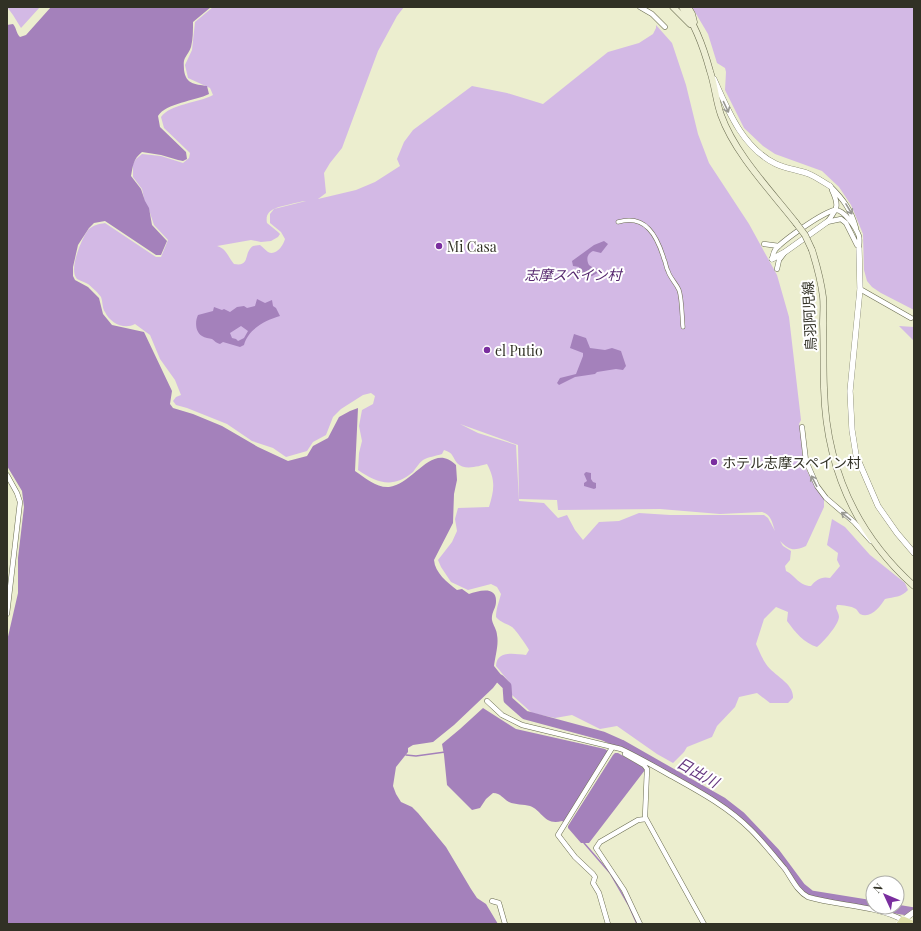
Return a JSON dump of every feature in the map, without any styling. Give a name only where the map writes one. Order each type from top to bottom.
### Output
[{"type":"main road","points":[[673,7],[696,29]]},
{"type":"main road","name":"鳥羽阿児線","points":[[682,7],[696,29],[711,71],[716,99],[727,130],[736,146],[805,235],[812,250],[819,274],[823,298],[824,390],[826,415],[838,475],[848,500],[860,522],[882,554],[914,586]]},
{"type":"main road","points":[[688,7],[692,14],[696,29]]},
{"type":"main road","points":[[902,922],[912,924]]},
{"type":"street","points":[[640,7],[652,14],[665,27]]},
{"type":"street","points":[[711,71],[735,124],[747,140],[764,157],[777,164],[809,174],[830,186],[852,213],[859,236],[860,289],[850,391],[852,430],[856,455],[878,506],[897,533],[914,553]]},
{"type":"street","points":[[772,259],[785,252],[827,222],[836,210],[837,200],[830,186]]},
{"type":"street","points":[[772,259],[774,252],[779,246],[826,213],[836,210],[845,213],[859,236]]},
{"type":"street","points":[[827,222],[841,219],[846,223],[859,249]]},
{"type":"street","points":[[618,222],[634,220],[652,231],[664,258],[668,272],[679,290],[683,327]]},
{"type":"street","points":[[764,244],[779,246]]},
{"type":"street","points":[[777,269],[779,260],[785,252]]},
{"type":"street","points":[[860,289],[911,318]]},
{"type":"street","points":[[802,427],[806,461],[813,480],[826,498],[854,522],[882,554]]},
{"type":"street","points":[[7,475],[18,492],[20,502],[16,525],[7,614]]},
{"type":"street","points":[[487,701],[502,715],[522,725],[621,749],[636,756],[719,804],[734,815],[760,840],[785,870],[802,894],[808,897],[874,910],[895,916],[902,922],[914,912]]},
{"type":"street","points":[[612,748],[639,762],[647,769],[646,819],[703,923],[697,924]]},
{"type":"street","points":[[608,924],[599,893],[593,883],[595,877],[594,874],[575,857],[558,835],[612,748]]},
{"type":"street","points":[[640,924],[624,890],[596,848],[600,842],[638,820],[646,819]]},
{"type":"street","points":[[492,901],[499,903],[505,924]]},
{"type":"green space","points":[[7,7],[40,7],[21,28]]},
{"type":"green space","name":"志摩スペイン村","points":[[213,7],[404,7],[397,16],[378,51],[342,148],[324,173],[326,193],[318,199],[356,190],[375,182],[400,166],[397,159],[404,142],[413,130],[472,86],[507,93],[543,104],[608,52],[639,43],[653,34],[656,25],[672,43],[686,85],[698,134],[709,163],[749,224],[777,275],[789,317],[801,420],[799,424],[802,431],[803,463],[824,499],[824,507],[806,546],[798,549],[792,549],[780,541],[783,546],[791,551],[790,560],[785,566],[786,571],[800,583],[807,586],[811,586],[821,578],[830,578],[840,566],[837,560],[838,553],[827,545],[832,519],[845,527],[870,555],[905,583],[908,590],[895,597],[885,599],[878,609],[868,615],[860,614],[852,607],[837,605],[836,608],[839,617],[838,621],[830,634],[817,647],[800,637],[793,629],[787,621],[788,612],[776,607],[764,619],[756,644],[769,668],[790,688],[793,698],[788,703],[770,703],[757,693],[739,697],[735,707],[717,726],[712,737],[687,747],[673,763],[657,754],[617,726],[600,729],[572,715],[555,718],[532,713],[512,695],[510,683],[496,666],[499,657],[503,655],[526,655],[529,650],[514,628],[500,621],[496,617],[501,594],[497,587],[491,584],[468,590],[451,582],[438,560],[452,542],[457,531],[455,519],[458,508],[489,507],[492,496],[493,481],[487,464],[464,467],[457,463],[451,454],[444,450],[442,454],[423,460],[413,472],[399,481],[378,481],[365,475],[358,470],[359,453],[362,441],[359,426],[362,410],[373,404],[375,396],[371,393],[363,395],[341,409],[333,417],[326,435],[313,442],[307,451],[286,457],[273,448],[252,441],[227,424],[176,405],[173,401],[176,397],[181,395],[175,380],[160,359],[150,335],[135,324],[131,326],[122,326],[110,319],[104,310],[100,296],[88,284],[77,279],[74,269],[82,240],[90,228],[101,224],[105,223],[156,257],[161,257],[168,240],[154,225],[145,203],[142,189],[133,177],[133,164],[142,154],[161,156],[183,163],[189,158],[190,153],[164,128],[161,117],[177,106],[213,95],[210,88],[188,78],[185,65],[192,50],[195,22]],"holes":[[[306,201],[274,209],[278,207]],[[274,209],[270,214],[270,223],[281,232],[285,239],[283,245],[274,253],[268,252],[260,245],[253,246],[248,252],[243,263],[234,264],[225,251],[217,246],[251,240],[261,242],[271,241],[278,237],[280,234],[267,223],[268,214]],[[460,424],[518,445],[519,499],[557,500],[558,510],[660,509],[720,514],[762,512],[770,517],[775,531],[768,518],[764,515],[670,515],[639,513],[619,521],[599,522],[583,540],[575,530],[567,515],[558,518],[544,503],[519,501],[516,445],[478,433]]]},
{"type":"green space","points":[[692,7],[914,7],[914,310],[881,293],[872,287],[867,281],[864,270],[863,234],[851,205],[839,187],[822,171],[775,154],[763,146],[744,128],[725,90],[725,68],[717,63],[708,34]]},
{"type":"green space","points":[[899,326],[914,327],[914,341]]},
{"type":"shaded area","points":[[51,7],[211,7],[193,22],[193,38],[191,47],[184,61],[185,75],[189,81],[195,84],[207,86],[209,94],[167,108],[158,116],[160,127],[186,152],[187,159],[183,161],[142,152],[135,160],[132,169],[131,176],[141,189],[149,208],[152,225],[167,241],[161,255],[156,255],[105,221],[94,223],[89,228],[78,245],[73,267],[73,276],[75,280],[88,287],[99,298],[103,314],[112,325],[144,332],[172,391],[170,404],[173,408],[193,414],[222,426],[258,447],[288,461],[307,456],[313,446],[328,438],[339,417],[358,408],[355,471],[371,482],[385,487],[398,484],[407,479],[423,466],[439,458],[447,459],[456,465],[457,480],[454,494],[453,523],[434,560],[435,565],[442,577],[457,590],[462,589],[469,594],[486,590],[493,593],[496,602],[492,620],[497,633],[498,642],[494,666],[502,676],[493,688],[454,725],[433,742],[413,745],[408,748],[408,752],[396,767],[393,786],[401,802],[412,807],[418,813],[446,847],[477,898],[486,904],[498,924],[7,924],[7,641],[18,593],[18,558],[24,507],[22,491],[7,466],[7,25],[13,24],[20,37],[26,35]]},
{"type":"shaded area","points":[[604,241],[608,244],[601,253],[593,251],[588,255],[587,259],[589,265],[595,269],[599,268],[601,271],[592,276],[583,278],[579,273],[579,267],[573,266],[572,261],[594,245]]},
{"type":"shaded area","points":[[257,299],[265,303],[272,300],[273,306],[276,308],[280,316],[258,326],[249,334],[244,345],[240,347],[223,342],[219,344],[212,339],[202,336],[198,332],[196,320],[198,315],[213,311],[214,307],[230,312],[237,307],[244,306],[247,308],[255,306]],"holes":[[[241,326],[248,331],[244,338],[238,341],[232,338],[230,333]]]},
{"type":"shaded area","points":[[574,334],[586,338],[590,348],[605,350],[612,348],[621,351],[626,366],[623,370],[616,369],[575,377],[559,385],[557,383],[560,378],[576,374],[583,356],[583,353],[570,348]]},
{"type":"shaded area","points":[[586,472],[591,473],[591,479],[596,483],[596,488],[594,489],[584,486],[584,483],[587,481],[584,474]]},
{"type":"shaded area","points":[[483,708],[516,729],[605,749],[609,752],[565,823],[562,821],[556,822],[547,820],[534,808],[528,805],[511,803],[496,793],[493,793],[486,799],[480,808],[472,810],[447,785],[442,744]]},
{"type":"shaded area","points":[[615,753],[618,753],[641,766],[645,770],[589,843],[581,843],[568,828],[568,826]]},
{"type":"waterway","name":"日出川","points":[[500,679],[507,686],[508,700],[525,715],[603,736],[621,744],[723,802],[741,816],[775,852],[801,887],[811,895],[865,904]]},
{"type":"waterway","points":[[406,755],[416,756],[445,752]]},
{"type":"waterway","points":[[584,843],[610,873],[629,906],[637,924]]},
{"type":"waterway","name":"日出川","points":[[905,910],[914,912]]},
{"type":"place","name":"Mi Casa","points":[[439,246]]},
{"type":"place","name":"el Putio","points":[[487,350]]},
{"type":"place","name":"ホテル志摩スペイン村","points":[[714,462]]}]
